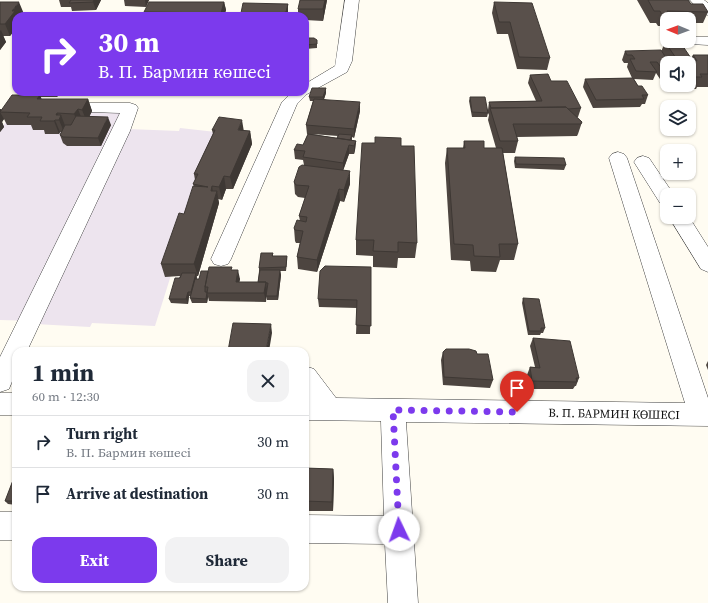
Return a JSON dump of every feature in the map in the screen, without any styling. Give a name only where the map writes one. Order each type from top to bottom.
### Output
[{"type":"street","points":[[309,88],[342,69],[345,62],[352,0]]},
{"type":"street","points":[[697,0],[708,11]]},
{"type":"street","points":[[220,259],[290,102],[297,96]]},
{"type":"street","points":[[17,347],[121,131],[130,108],[66,108]]},
{"type":"street","points":[[618,158],[705,415]]},
{"type":"street","points":[[643,162],[660,188]]},
{"type":"street","points":[[683,224],[708,264]]},
{"type":"street","points":[[0,382],[12,357]]},
{"type":"street","points":[[309,387],[317,409]]},
{"type":"street","points":[[0,404],[12,404]]},
{"type":"street","name":"В. П. БАРМИН КӨШЕСІ","points":[[317,409],[705,415]]},
{"type":"street","points":[[393,410],[402,603]]},
{"type":"street","points":[[0,526],[12,526]]},
{"type":"street","points":[[309,529],[399,530]]},
{"type":"shaded area","points":[[17,106],[46,111],[136,113],[128,129],[179,131],[180,128],[216,132],[155,326],[92,323],[90,327],[35,324],[36,321],[0,320],[0,130]]},
{"type":"building","points":[[71,0],[94,0],[93,2],[69,3]]},
{"type":"building","points":[[300,0],[325,0],[323,9],[298,9]]},
{"type":"building","points":[[648,0],[688,0],[691,4],[703,4],[708,12],[660,12],[654,11]]},
{"type":"building","points":[[0,2],[19,2],[12,11],[15,11],[12,12],[12,15],[5,24],[0,24]]},
{"type":"building","points":[[149,2],[224,2],[221,12],[144,12]]},
{"type":"building","points":[[494,2],[532,3],[550,58],[519,57],[510,22],[499,22]]},
{"type":"building","points":[[243,3],[288,4],[286,12],[241,12]]},
{"type":"building","points":[[309,38],[314,38],[317,40],[317,44],[309,45]]},
{"type":"building","points":[[669,48],[684,48],[690,56],[675,56]]},
{"type":"building","points":[[661,50],[665,56],[660,56],[660,66],[657,62],[650,62],[657,72],[636,71],[630,59],[635,59],[632,55],[627,55],[625,51]]},
{"type":"building","points":[[693,55],[708,55],[708,74],[700,74],[702,77],[696,77],[697,61],[696,56]]},
{"type":"building","points":[[548,74],[551,81],[567,81],[581,108],[491,108],[489,102],[542,101],[530,75]]},
{"type":"building","points":[[633,78],[638,86],[642,86],[648,95],[642,95],[644,99],[596,100],[585,79]]},
{"type":"building","points":[[312,88],[326,88],[323,97],[309,97]]},
{"type":"building","points":[[12,95],[39,96],[37,99],[88,99],[82,110],[78,109],[74,114],[57,113],[56,115],[61,115],[59,120],[54,121],[40,121],[42,117],[27,117],[30,113],[0,112]]},
{"type":"building","points":[[470,97],[485,97],[488,113],[472,112]]},
{"type":"building","points":[[314,99],[360,102],[354,129],[306,125]]},
{"type":"building","points":[[566,107],[582,122],[581,124],[513,124],[518,141],[500,141],[490,108]]},
{"type":"building","points":[[76,116],[108,117],[98,138],[63,137],[60,135],[65,125],[71,125]]},
{"type":"building","points":[[219,117],[242,120],[238,130],[250,131],[230,177],[224,176],[219,187],[212,186],[211,191],[217,191],[194,264],[161,264],[179,213],[184,214],[193,186],[208,187],[193,184],[198,174],[194,174],[215,130],[212,130]]},
{"type":"building","points":[[308,134],[356,141],[354,146],[349,145],[343,163],[303,157],[305,151],[294,150],[297,144],[303,145]]},
{"type":"building","points":[[339,134],[352,135],[350,140],[337,138]]},
{"type":"building","points":[[375,137],[401,138],[401,146],[414,146],[417,243],[398,242],[398,252],[373,251],[374,240],[356,240],[362,143],[375,143]]},
{"type":"building","points":[[464,141],[484,141],[484,148],[502,148],[518,244],[499,244],[500,257],[474,256],[473,245],[454,244],[447,148],[465,148]]},
{"type":"building","points":[[515,157],[564,158],[566,165],[516,164]]},
{"type":"building","points":[[302,165],[350,171],[344,190],[339,189],[317,260],[297,257],[303,231],[295,230],[294,228],[297,220],[306,222],[307,217],[299,216],[309,186],[296,185],[294,182],[299,167]]},
{"type":"building","points":[[261,253],[273,253],[272,256],[287,256],[286,267],[259,268]]},
{"type":"building","points":[[325,266],[371,267],[371,326],[356,325],[357,300],[318,299],[320,271]]},
{"type":"building","points":[[209,267],[232,267],[231,270],[238,270],[236,282],[266,282],[264,293],[207,293],[208,287],[205,287]]},
{"type":"building","points":[[260,270],[280,270],[277,296],[266,296],[268,283],[258,282]]},
{"type":"building","points":[[201,271],[208,271],[205,287],[205,292],[207,292],[206,299],[190,298],[195,279],[199,279]]},
{"type":"building","points":[[182,273],[196,273],[191,292],[188,292],[186,299],[169,299],[175,278],[180,278]]},
{"type":"building","points":[[523,298],[539,299],[545,328],[541,328],[541,331],[529,331]]},
{"type":"building","points":[[233,323],[271,324],[267,347],[229,347]]},
{"type":"building","points":[[533,338],[570,341],[579,378],[576,378],[577,382],[532,381],[530,367],[540,368]]},
{"type":"building","points":[[446,349],[469,349],[476,351],[477,354],[488,354],[493,380],[444,377],[443,352]]},
{"type":"building","points":[[309,468],[333,469],[332,502],[309,501]]},
{"type":"building","points":[[12,483],[12,501],[5,501]]},
{"type":"route","points":[[399,530],[393,410],[517,412]]}]
